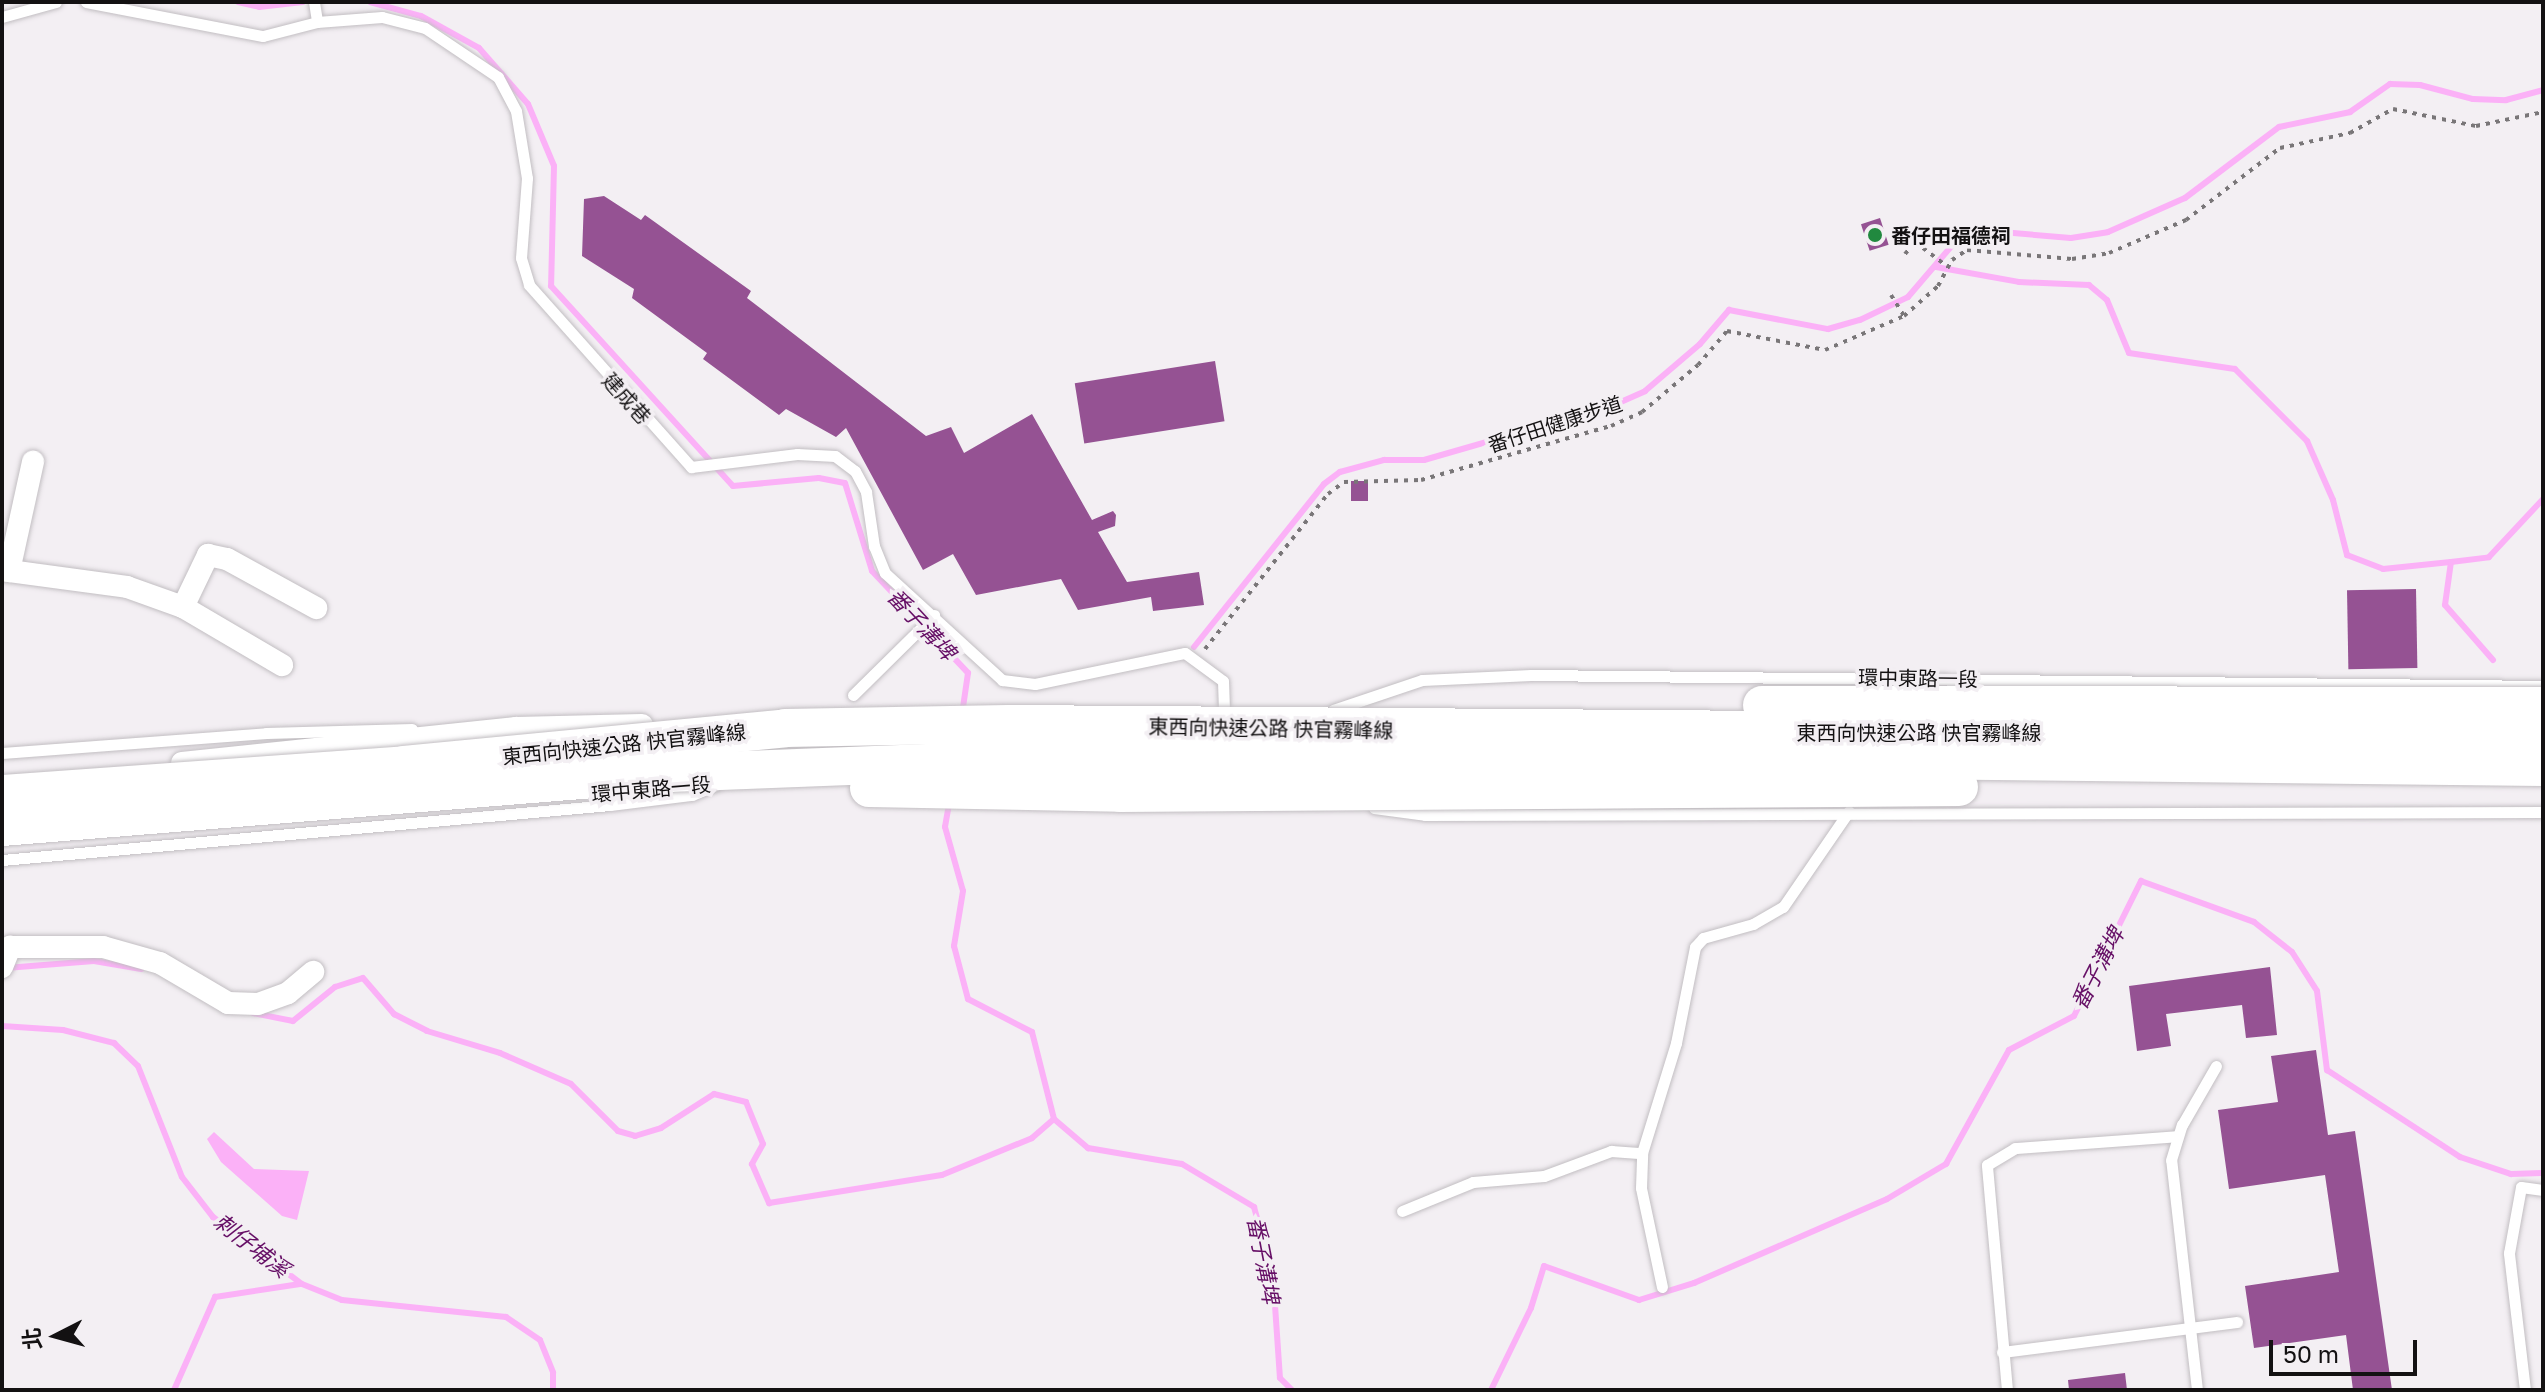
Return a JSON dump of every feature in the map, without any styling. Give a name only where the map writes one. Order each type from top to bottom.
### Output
[{"type":"highway","points":[[785,728],[892,711],[1112,704],[2543,706]]},
{"type":"highway","name":"東西向快速公路 快官霧峰線","points":[[2,794],[419,763],[785,728],[1009,724],[2543,736]]},
{"type":"highway","name":"東西向快速公路 快官霧峰線","points":[[2,827],[668,773],[1011,760],[2543,767]]},
{"type":"highway","points":[[668,773],[787,789],[1025,793],[1927,787],[2543,791]]},
{"type":"street","points":[[33,462],[6,571],[127,587],[183,607],[282,665]]},
{"type":"street","points":[[183,607],[208,555],[227,559],[316,608]]},
{"type":"street","name":"環中東路一段","points":[[2,779],[516,728],[717,723],[1224,714],[1299,718],[2543,727]]},
{"type":"street","points":[[717,723],[720,783]]},
{"type":"street","name":"環中東路一段","points":[[2,841],[720,783],[898,776],[1302,782],[1643,775],[2543,778]]},
{"type":"street","points":[[2,967],[10,947],[103,947],[160,963],[228,1003],[258,1004],[288,993],[313,972]]},
{"type":"lane","points":[[2,17],[56,2]]},
{"type":"lane","name":"建成巷","points":[[86,2],[263,36],[317,22],[382,17],[425,28],[498,77],[516,111],[524,147],[521,258],[529,285],[545,307],[691,467],[797,454],[835,456],[855,471],[866,492],[874,546],[885,573],[934,615],[982,667],[1002,680],[1035,684],[1185,653],[1198,658]]},
{"type":"lane","points":[[314,2],[317,22]]},
{"type":"lane","points":[[853,695],[934,615]]},
{"type":"lane","points":[[1198,658],[1223,681],[1224,714]]},
{"type":"lane","name":"環中東路一段","points":[[1299,718],[1349,707],[1422,680],[1531,675],[2543,686]]},
{"type":"lane","points":[[2,753],[266,733],[516,728]]},
{"type":"lane","name":"環中東路一段","points":[[1302,782],[1365,807],[1425,815],[1849,811],[2543,812]]},
{"type":"lane","points":[[2,860],[610,805],[692,795],[720,783]]},
{"type":"lane","points":[[1662,1287],[1641,1188],[1642,1153],[1676,1043],[1695,947],[1703,938],[1753,924],[1783,907],[1849,811]]},
{"type":"lane","points":[[2197,1390],[2171,1160],[2178,1136],[2216,1066]]},
{"type":"lane","points":[[2007,1390],[1987,1165],[2015,1148],[2178,1136]]},
{"type":"lane","points":[[1402,1211],[1473,1182],[1544,1176],[1611,1151],[1642,1153]]},
{"type":"lane","points":[[2525,1390],[2509,1253],[2521,1187],[2543,1190]]},
{"type":"lane","points":[[2002,1352],[2237,1322]]},
{"type":"path","points":[[1905,254],[1915,242],[1948,267],[1952,260],[1967,250],[2072,259],[2109,253],[2186,220],[2280,148],[2350,133],[2393,109],[2476,126],[2543,112]]},
{"type":"path","name":"番仔田健康步道","points":[[1198,658],[1328,494],[1344,482],[1421,480],[1611,426],[1642,412],[1698,365],[1727,331],[1825,350],[1904,316],[1945,274],[1948,267]]},
{"type":"path","points":[[1891,295],[1904,316]]},
{"type":"shaded area","points":[[214,1132],[254,1169],[309,1171],[297,1220],[282,1216],[221,1162],[207,1139]]},
{"type":"building","points":[[604,196],[641,220],[645,215],[751,291],[747,298],[926,436],[951,427],[964,453],[1032,414],[1092,520],[1113,511],[1116,515],[1115,526],[1098,532],[1127,582],[1199,572],[1204,605],[1153,611],[1151,597],[1078,610],[1061,579],[976,595],[953,554],[923,570],[846,428],[836,437],[786,409],[779,415],[703,359],[707,353],[632,298],[634,289],[582,256],[584,199]]},
{"type":"building","name":"番仔田福德祠","points":[[1880,218],[1889,245],[1870,251],[1861,224]]},
{"type":"building","points":[[1215,361],[1225,421],[1084,443],[1075,383]]},
{"type":"building","points":[[1351,481],[1368,481],[1368,501],[1351,501]]},
{"type":"building","points":[[2416,589],[2417,668],[2348,669],[2347,590]]},
{"type":"building","points":[[2270,967],[2277,1035],[2246,1038],[2242,1005],[2166,1014],[2171,1046],[2137,1051],[2129,986]]},
{"type":"building","points":[[2316,1050],[2328,1135],[2355,1131],[2392,1390],[2353,1390],[2346,1335],[2254,1348],[2245,1286],[2339,1272],[2325,1175],[2229,1189],[2218,1110],[2278,1102],[2271,1056]]},
{"type":"building","points":[[2125,1373],[2127,1390],[2069,1390],[2068,1380]]},
{"type":"waterway","name":"番子溝埤","points":[[238,2],[259,7],[303,2]]},
{"type":"waterway","name":"番子溝埤","points":[[370,2],[421,16],[479,48],[528,104],[554,166],[551,286],[733,486],[819,478],[845,483],[872,571],[968,673],[962,714]]},
{"type":"waterway","points":[[1194,647],[1324,484],[1340,472],[1384,460],[1424,460],[1614,405],[1645,391],[1700,344],[1729,310],[1828,329],[1860,320],[1908,297],[1966,229],[2071,238],[2108,232],[2185,198],[2279,127],[2350,112],[2390,84],[2420,85],[2473,99],[2506,100],[2543,90]]},
{"type":"waterway","points":[[1936,267],[2019,282],[2089,285],[2107,300],[2129,353],[2235,369],[2307,441],[2333,500],[2347,555],[2383,569],[2451,562]]},
{"type":"waterway","points":[[2493,660],[2445,605],[2451,562],[2489,557],[2543,499]]},
{"type":"waterway","name":"番子溝埤","points":[[949,804],[945,827],[963,891],[954,946],[968,999],[1032,1032],[1054,1119],[1088,1148],[1182,1164],[1254,1207],[1273,1276],[1280,1378],[1292,1390]]},
{"type":"waterway","name":"番子溝埤","points":[[1491,1390],[1531,1308],[1544,1266],[1639,1300],[1694,1283],[1887,1199],[1946,1164],[2009,1050],[2074,1016],[2141,881],[2254,922],[2292,952],[2317,991],[2327,1070],[2460,1157],[2511,1174],[2543,1173]]},
{"type":"waterway","points":[[6,968],[94,961],[141,969]]},
{"type":"waterway","points":[[253,1013],[293,1021],[335,987],[363,978],[394,1014],[427,1031],[500,1053],[571,1084],[618,1131],[635,1136],[661,1128],[714,1094],[746,1102],[763,1144],[752,1164],[769,1203],[942,1175],[1032,1138],[1054,1119]]},
{"type":"waterway","name":"刺仔埔溪","points":[[2,1026],[63,1030],[114,1043],[138,1066],[182,1177],[213,1217],[302,1284],[342,1300],[506,1317],[540,1340],[553,1373],[553,1390]]},
{"type":"waterway","points":[[174,1390],[215,1297],[300,1284]]},
{"type":"place","name":"番仔田福德祠","points":[[1875,235]]}]
